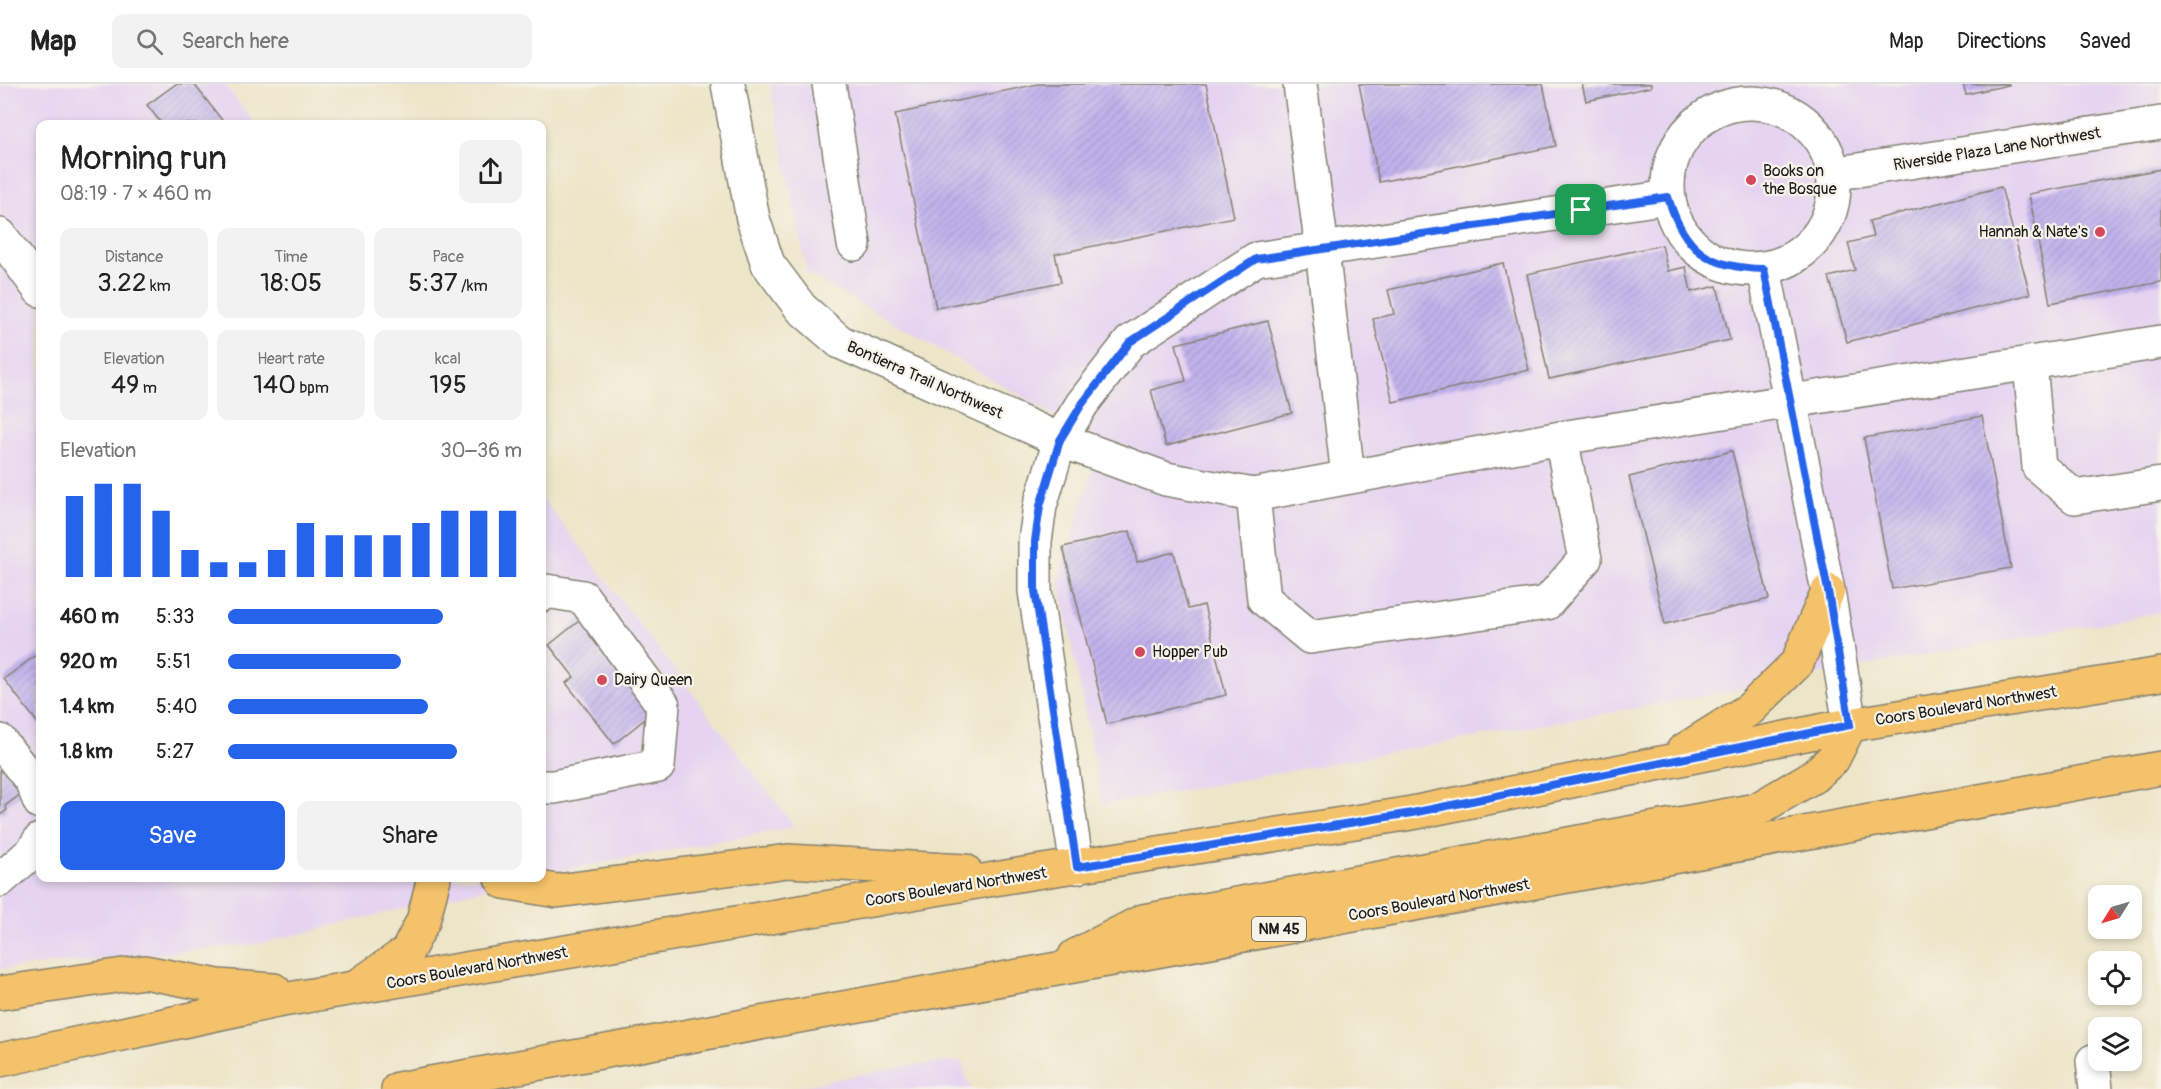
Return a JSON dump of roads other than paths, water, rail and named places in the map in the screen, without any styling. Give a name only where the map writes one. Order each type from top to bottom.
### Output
[{"type":"main road","points":[[1665,762],[1750,708],[1797,663],[1828,591]]},
{"type":"main road","name":"Coors Boulevard Northwest","points":[[0,1060],[277,1001],[1024,874],[1412,813],[1850,725],[2161,674]]},
{"type":"main road","points":[[1044,971],[1143,921],[1756,810],[1814,776],[1833,759],[1850,725]]},
{"type":"main road","name":"Coors Boulevard Northwest","points":[[398,1089],[2161,768]]},
{"type":"main road","points":[[504,882],[557,891],[788,861],[1024,874]]},
{"type":"main road","points":[[0,993],[144,972],[219,986],[340,991],[407,952],[423,921],[433,882]]},
{"type":"street","name":"Bontierra Trail Northwest","points":[[728,84],[753,219],[768,264],[801,308],[840,342],[1060,440],[1166,479],[1253,495]]},
{"type":"street","points":[[829,84],[854,244]]},
{"type":"street","points":[[1300,84],[1322,249],[1348,477]]},
{"type":"street","points":[[1748,102],[1775,106],[1800,119],[1819,139],[1831,164],[1832,174],[1834,192],[1828,219],[1813,242],[1791,260],[1764,269],[1730,266],[1713,260],[1691,244],[1676,223],[1668,197],[1668,169],[1678,143],[1697,122],[1721,108],[1748,102]]},
{"type":"street","name":"Riverside Plaza Lane Northwest","points":[[1832,174],[2161,123]]},
{"type":"street","points":[[1077,867],[1035,591],[1035,541],[1040,506],[1060,440],[1082,404],[1130,342],[1256,259],[1668,197]]},
{"type":"street","points":[[0,235],[36,284]]},
{"type":"street","points":[[1764,269],[1828,591],[1850,725]]},
{"type":"street","points":[[1561,438],[1585,559],[1547,603],[1310,637],[1263,599],[1253,495],[1561,438],[2161,342]]},
{"type":"street","points":[[2030,363],[2039,467],[2075,497],[2161,484]]},
{"type":"street","points":[[546,591],[583,597],[663,705],[658,766],[554,788],[546,787]]},
{"type":"street","points":[[0,741],[31,780],[36,792]]},
{"type":"street","points":[[0,880],[36,846]]},
{"type":"place","name":"Books on the Bosque","points":[[1751,180]]},
{"type":"place","name":"Hannah & Nate's","points":[[2100,232]]},
{"type":"place","name":"Hopper Pub","points":[[1140,652]]},
{"type":"place","name":"Dairy Queen","points":[[602,680]]}]
